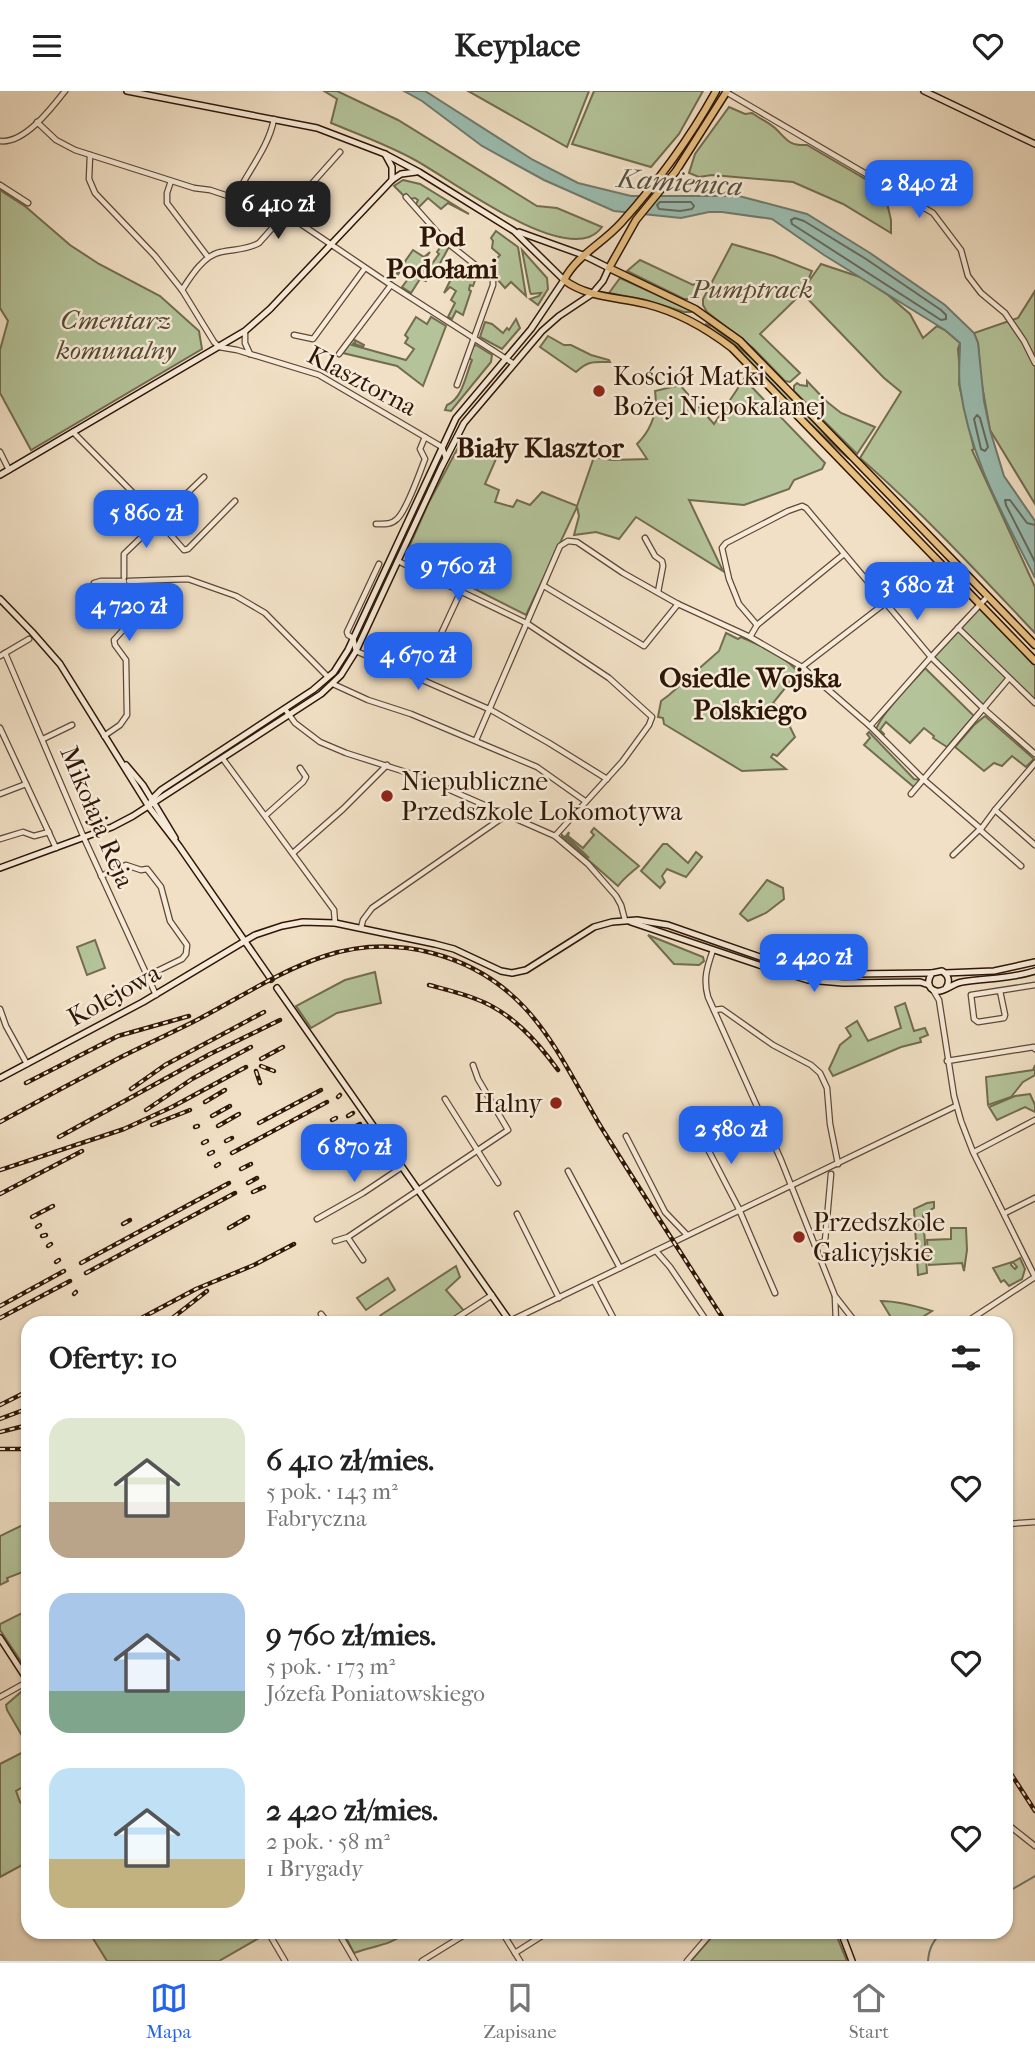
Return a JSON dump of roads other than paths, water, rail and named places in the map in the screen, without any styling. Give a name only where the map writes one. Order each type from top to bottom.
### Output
[{"type":"main road","points":[[716,91],[678,152],[662,172],[612,232],[572,266],[564,280],[577,289],[592,294],[661,308],[696,323],[720,339],[745,360],[1035,661]]},
{"type":"main road","points":[[726,91],[671,177],[636,220],[609,268],[695,309],[740,341],[1035,645]]},
{"type":"main road","points":[[847,466],[855,459]]},
{"type":"street","points":[[0,141],[15,140],[37,122],[65,91]]},
{"type":"street","points":[[127,91],[330,132],[386,154],[419,171],[514,231],[564,280],[531,329],[464,407],[442,447],[338,666],[313,690],[161,790],[152,803]]},
{"type":"street","points":[[726,91],[933,213],[961,250],[968,276],[981,293],[1005,313],[1035,363]]},
{"type":"street","points":[[924,91],[1035,144]]},
{"type":"street","points":[[37,122],[56,140],[75,150],[231,197],[237,194],[251,169],[274,120]]},
{"type":"street","points":[[182,290],[208,257],[219,252],[251,248],[259,243],[340,152]]},
{"type":"street","points":[[386,154],[393,170]]},
{"type":"street","points":[[90,155],[89,179],[95,193],[155,256],[182,290],[219,347]]},
{"type":"street","points":[[391,180],[396,165],[402,162]]},
{"type":"street","points":[[401,174],[402,162]]},
{"type":"street","points":[[0,475],[245,331],[270,309],[391,180],[401,174],[419,171]]},
{"type":"street","points":[[171,181],[167,203],[208,257]]},
{"type":"street","points":[[0,185],[28,203]]},
{"type":"street","points":[[406,197],[445,241],[493,279],[457,385]]},
{"type":"street","points":[[286,214],[514,364]]},
{"type":"street","points":[[0,869],[113,828],[290,716],[333,684],[356,652],[446,459],[472,413],[547,326],[592,294],[609,268],[583,255],[514,231]]},
{"type":"street","points":[[294,335],[313,339],[365,268]]},
{"type":"street","points":[[340,354],[391,285]]},
{"type":"street","points":[[245,331],[245,342],[250,354]]},
{"type":"street","name":"Klasztorna","points":[[219,347],[319,375],[442,447]]},
{"type":"street","points":[[73,432],[159,520],[184,550],[235,501]]},
{"type":"street","points":[[376,524],[390,524],[402,513],[425,459],[419,449],[425,437]]},
{"type":"street","points":[[442,447],[453,445]]},
{"type":"street","points":[[442,447],[446,459]]},
{"type":"street","points":[[0,452],[9,470]]},
{"type":"street","points":[[204,477],[124,554],[127,579],[188,579],[236,597],[265,614],[328,677]]},
{"type":"street","points":[[757,625],[739,604],[729,579],[722,548],[726,543],[802,506],[931,657],[1035,754]]},
{"type":"street","points":[[645,538],[655,556],[662,561],[658,592]]},
{"type":"street","points":[[477,740],[560,546],[568,541],[577,543],[678,604],[750,637],[802,667],[1021,866]]},
{"type":"street","points":[[750,637],[757,625],[844,554]]},
{"type":"street","points":[[398,561],[528,624],[609,678],[652,717],[632,750],[555,836]]},
{"type":"street","points":[[363,637],[353,638],[347,632],[379,564]]},
{"type":"street","points":[[94,583],[124,581],[124,629],[114,640],[127,660],[127,715],[120,725],[104,736]]},
{"type":"street","points":[[544,586],[644,646],[678,604]]},
{"type":"street","points":[[420,679],[461,591]]},
{"type":"street","points":[[870,726],[988,596]]},
{"type":"street","points":[[0,599],[60,664],[104,736],[271,979]]},
{"type":"street","points":[[802,667],[884,604]]},
{"type":"street","points":[[958,628],[1035,703]]},
{"type":"street","points":[[353,638],[356,652]]},
{"type":"street","points":[[2,654],[29,639]]},
{"type":"street","points":[[356,652],[491,710],[607,779]]},
{"type":"street","name":"Mikołaja Reja","points":[[2,654],[43,739],[84,838],[156,995]]},
{"type":"street","points":[[911,794],[1009,678]]},
{"type":"street","points":[[333,684],[368,700],[411,713],[537,767],[584,801]]},
{"type":"street","points":[[285,709],[305,732],[320,742],[418,776],[555,836],[608,887],[621,905],[625,920]]},
{"type":"street","points":[[43,739],[72,725]]},
{"type":"street","points":[[0,728],[56,848]]},
{"type":"street","points":[[223,759],[232,744]]},
{"type":"street","points":[[119,757],[143,785],[179,846]]},
{"type":"street","points":[[210,757],[223,759],[266,815],[334,910],[335,923]]},
{"type":"street","points":[[953,855],[980,829],[1035,763]]},
{"type":"street","points":[[293,853],[387,765]]},
{"type":"street","points":[[266,815],[303,782],[306,777],[300,768]]},
{"type":"street","points":[[0,794],[26,785]]},
{"type":"street","points":[[143,785],[161,790]]},
{"type":"street","points":[[162,815],[164,797]]},
{"type":"street","points":[[995,810],[1035,845]]},
{"type":"street","points":[[361,928],[363,920],[372,908],[502,818],[505,813]]},
{"type":"street","points":[[0,839],[23,832],[34,836],[49,832]]},
{"type":"street","points":[[101,876],[126,865],[141,870],[147,869],[161,887],[170,921],[187,945],[186,954],[182,959],[147,976]]},
{"type":"street","points":[[625,920],[668,925],[783,965],[809,971],[852,974],[945,973],[994,971],[1035,963]]},
{"type":"street","points":[[625,920],[808,980],[843,983],[920,982],[931,988],[944,989],[957,982],[1005,978],[1035,971]]},
{"type":"street","name":"Kolejowa","points":[[0,1078],[156,995],[245,941],[293,923],[335,923],[454,949],[501,971],[512,973],[530,967],[591,928],[625,920]]},
{"type":"street","points":[[715,941],[705,972],[705,984],[815,1245],[835,1296],[836,1316]]},
{"type":"street","points":[[932,973],[928,978],[939,1000],[956,1106],[973,1152],[1035,1277],[976,1316]]},
{"type":"street","points":[[939,1000],[948,979],[945,973]]},
{"type":"street","points":[[1000,991],[1004,1018],[978,1023],[971,995],[1035,985]]},
{"type":"street","points":[[277,988],[507,1316]]},
{"type":"street","points":[[0,1009],[6,1027],[27,1064]]},
{"type":"street","points":[[714,1010],[722,1009],[820,1073],[827,1088],[838,1164]]},
{"type":"street","points":[[0,1029],[6,1027]]},
{"type":"street","points":[[947,1061],[1034,1048],[1034,1039]]},
{"type":"street","points":[[335,1241],[348,1237],[508,1130],[478,1079],[473,1065]]},
{"type":"street","points":[[444,1099],[498,1183]]},
{"type":"street","points":[[523,1316],[956,1106]]},
{"type":"street","points":[[973,1152],[1035,1120]]},
{"type":"street","points":[[701,1134],[739,1210],[775,1293]]},
{"type":"street","points":[[626,1136],[665,1212],[687,1235]]},
{"type":"street","points":[[317,1219],[402,1167]]},
{"type":"street","points":[[568,1171],[620,1268]]},
{"type":"street","points":[[815,1245],[825,1241],[831,1174]]},
{"type":"street","points":[[1005,1213],[1035,1198]]},
{"type":"street","points":[[517,1214],[559,1298]]},
{"type":"street","points":[[348,1237],[363,1260]]},
{"type":"street","points":[[656,1251],[704,1316]]},
{"type":"street","points":[[594,1281],[612,1316]]},
{"type":"street","points":[[460,1316],[492,1295]]},
{"type":"street","points":[[835,1296],[851,1316]]},
{"type":"street","points":[[1013,1524],[1035,1522]]},
{"type":"street","points":[[0,1638],[21,1671]]},
{"type":"street","points":[[0,1697],[21,1685]]},
{"type":"street","points":[[1013,1829],[1035,1846]]},
{"type":"street","points":[[272,1939],[285,1961]]},
{"type":"street","points":[[342,1939],[355,1961]]},
{"type":"street","points":[[422,1961],[458,1939]]},
{"type":"street","points":[[506,1939],[520,1961]]},
{"type":"street","points":[[515,1953],[537,1939]]},
{"type":"street","points":[[687,1961],[706,1939]]},
{"type":"street","points":[[845,1939],[852,1961]]},
{"type":"water","points":[[404,91],[425,91],[533,160],[578,183],[631,196],[739,196],[807,214],[870,253],[945,305],[974,333],[978,343],[984,401],[1004,476],[1035,521],[1035,578],[989,485],[971,438],[960,387],[960,343],[945,330],[824,255],[772,219],[722,212],[681,218],[614,211],[544,180],[482,146],[422,101]]},
{"type":"waterway","points":[[1013,1889],[1035,1876]]},
{"type":"waterway","points":[[928,1961],[929,1952],[936,1939]]},
{"type":"railway","points":[[0,1122],[308,962],[352,949],[379,947],[432,953],[482,973],[504,989],[536,1020],[721,1316]]},
{"type":"railway","points":[[429,985],[470,997],[501,1012],[532,1038],[558,1070]]},
{"type":"railway","points":[[131,1089],[165,1065],[264,1012]]},
{"type":"railway","points":[[26,1083],[118,1036],[189,1016]]},
{"type":"railway","points":[[59,1137],[210,1054],[280,1020]]},
{"type":"railway","points":[[146,1110],[192,1079],[251,1047]]},
{"type":"railway","points":[[261,1059],[283,1047]]},
{"type":"railway","points":[[261,1066],[274,1071]]},
{"type":"railway","points":[[0,1170],[124,1129],[172,1107],[246,1067]]},
{"type":"railway","points":[[256,1071],[260,1083]]},
{"type":"railway","points":[[205,1102],[225,1090]]},
{"type":"railway","points":[[259,1123],[321,1090]]},
{"type":"railway","points":[[232,1153],[327,1102]]},
{"type":"railway","points":[[212,1116],[230,1106]]},
{"type":"railway","points":[[152,1125],[190,1110]]},
{"type":"railway","points":[[348,1116],[353,1113]]},
{"type":"railway","points":[[218,1126],[239,1114]]},
{"type":"railway","points":[[332,1120],[336,1118]]},
{"type":"railway","points":[[354,1127],[360,1124]]},
{"type":"railway","points":[[360,1139],[368,1134]]},
{"type":"railway","points":[[226,1141],[232,1138]]},
{"type":"railway","points":[[203,1143],[207,1141]]},
{"type":"railway","points":[[366,1150],[375,1145]]},
{"type":"railway","points":[[0,1194],[82,1151]]},
{"type":"railway","points":[[209,1154],[213,1152]]},
{"type":"railway","points":[[372,1161],[382,1155]]},
{"type":"railway","points":[[241,1169],[251,1164]]},
{"type":"railway","points":[[248,1183],[257,1178]]},
{"type":"railway","points":[[81,1263],[229,1183]]},
{"type":"railway","points":[[253,1192],[264,1187]]},
{"type":"railway","points":[[86,1273],[235,1193]]},
{"type":"railway","points":[[32,1217],[53,1206]]},
{"type":"railway","points":[[229,1228],[248,1217]]},
{"type":"railway","points":[[123,1224],[130,1220]]},
{"type":"railway","points":[[42,1236],[46,1235]]},
{"type":"railway","points":[[145,1316],[196,1289],[254,1265],[294,1244]]},
{"type":"railway","points":[[0,1306],[64,1271]]},
{"type":"railway","points":[[0,1318],[70,1281]]},
{"type":"railway","points":[[175,1316],[207,1291]]},
{"type":"railway","points":[[0,1405],[21,1394]]},
{"type":"railway","points":[[0,1419],[21,1411]]},
{"type":"railway","points":[[0,1432],[21,1427]]},
{"type":"railway","points":[[0,1449],[21,1449]]},
{"type":"railway","points":[[1013,1777],[1035,1811]]},
{"type":"place","name":"Kościół Matki Bożej Niepokalanej","points":[[599,391]]},
{"type":"place","name":"Niepubliczne Przedszkole Lokomotywa","points":[[387,796]]},
{"type":"place","name":"Halny","points":[[556,1103]]},
{"type":"place","name":"Przedszkole Galicyjskie","points":[[799,1237]]},
{"type":"district","name":"Pod Podołami","points":[[442,252]]},
{"type":"district","name":"Biały Klasztor","points":[[540,447]]},
{"type":"district","name":"Osiedle Wojska Polskiego","points":[[750,693]]},
{"type":"water label","name":"Kamienica","points":[[680,182]]},
{"type":"park label","name":"Pumptrack","points":[[752,289]]},
{"type":"park label","name":"Cmentarz komunalny","points":[[116,334]]}]
